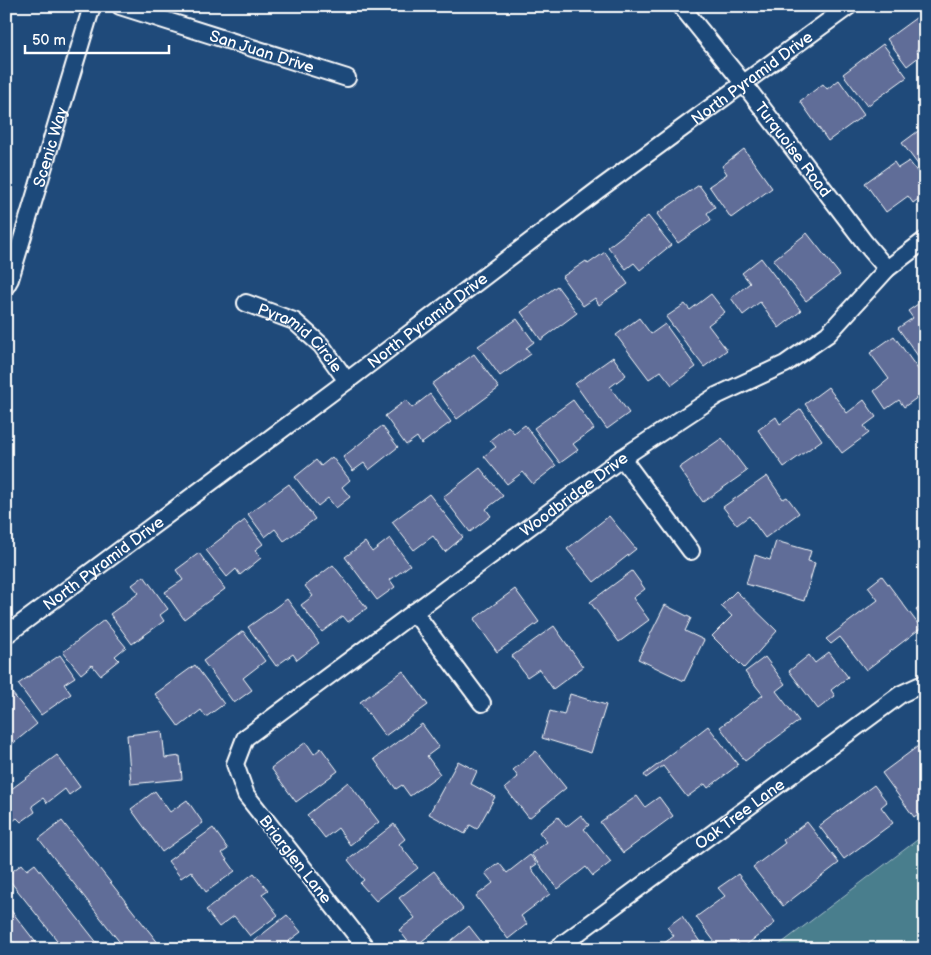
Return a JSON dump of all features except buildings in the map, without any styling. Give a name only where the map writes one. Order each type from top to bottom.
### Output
[{"type":"street","name":"Scenic Way","points":[[6,286],[10,279],[92,6]]},
{"type":"street","name":"San Juan Drive","points":[[120,6],[347,78]]},
{"type":"street","name":"Turquoise Road","points":[[681,6],[887,269]]},
{"type":"street","name":"North Pyramid Drive","points":[[6,635],[347,381],[598,190],[849,6]]},
{"type":"street","name":"Woodbridge Drive","points":[[235,764],[245,738],[622,458],[716,396],[785,364],[828,334],[887,269],[925,240]]},
{"type":"street","name":"Pyramid Circle","points":[[246,303],[294,321],[321,345],[347,381]]},
{"type":"street","points":[[622,458],[691,551]]},
{"type":"street","points":[[414,612],[482,703]]},
{"type":"street","name":"Oak Tree Lane","points":[[556,949],[901,694],[925,683]]},
{"type":"street","name":"Briarglen Lane","points":[[235,764],[246,795],[367,949]]},
{"type":"shaded area","points":[[925,834],[925,949],[774,949]]}]
